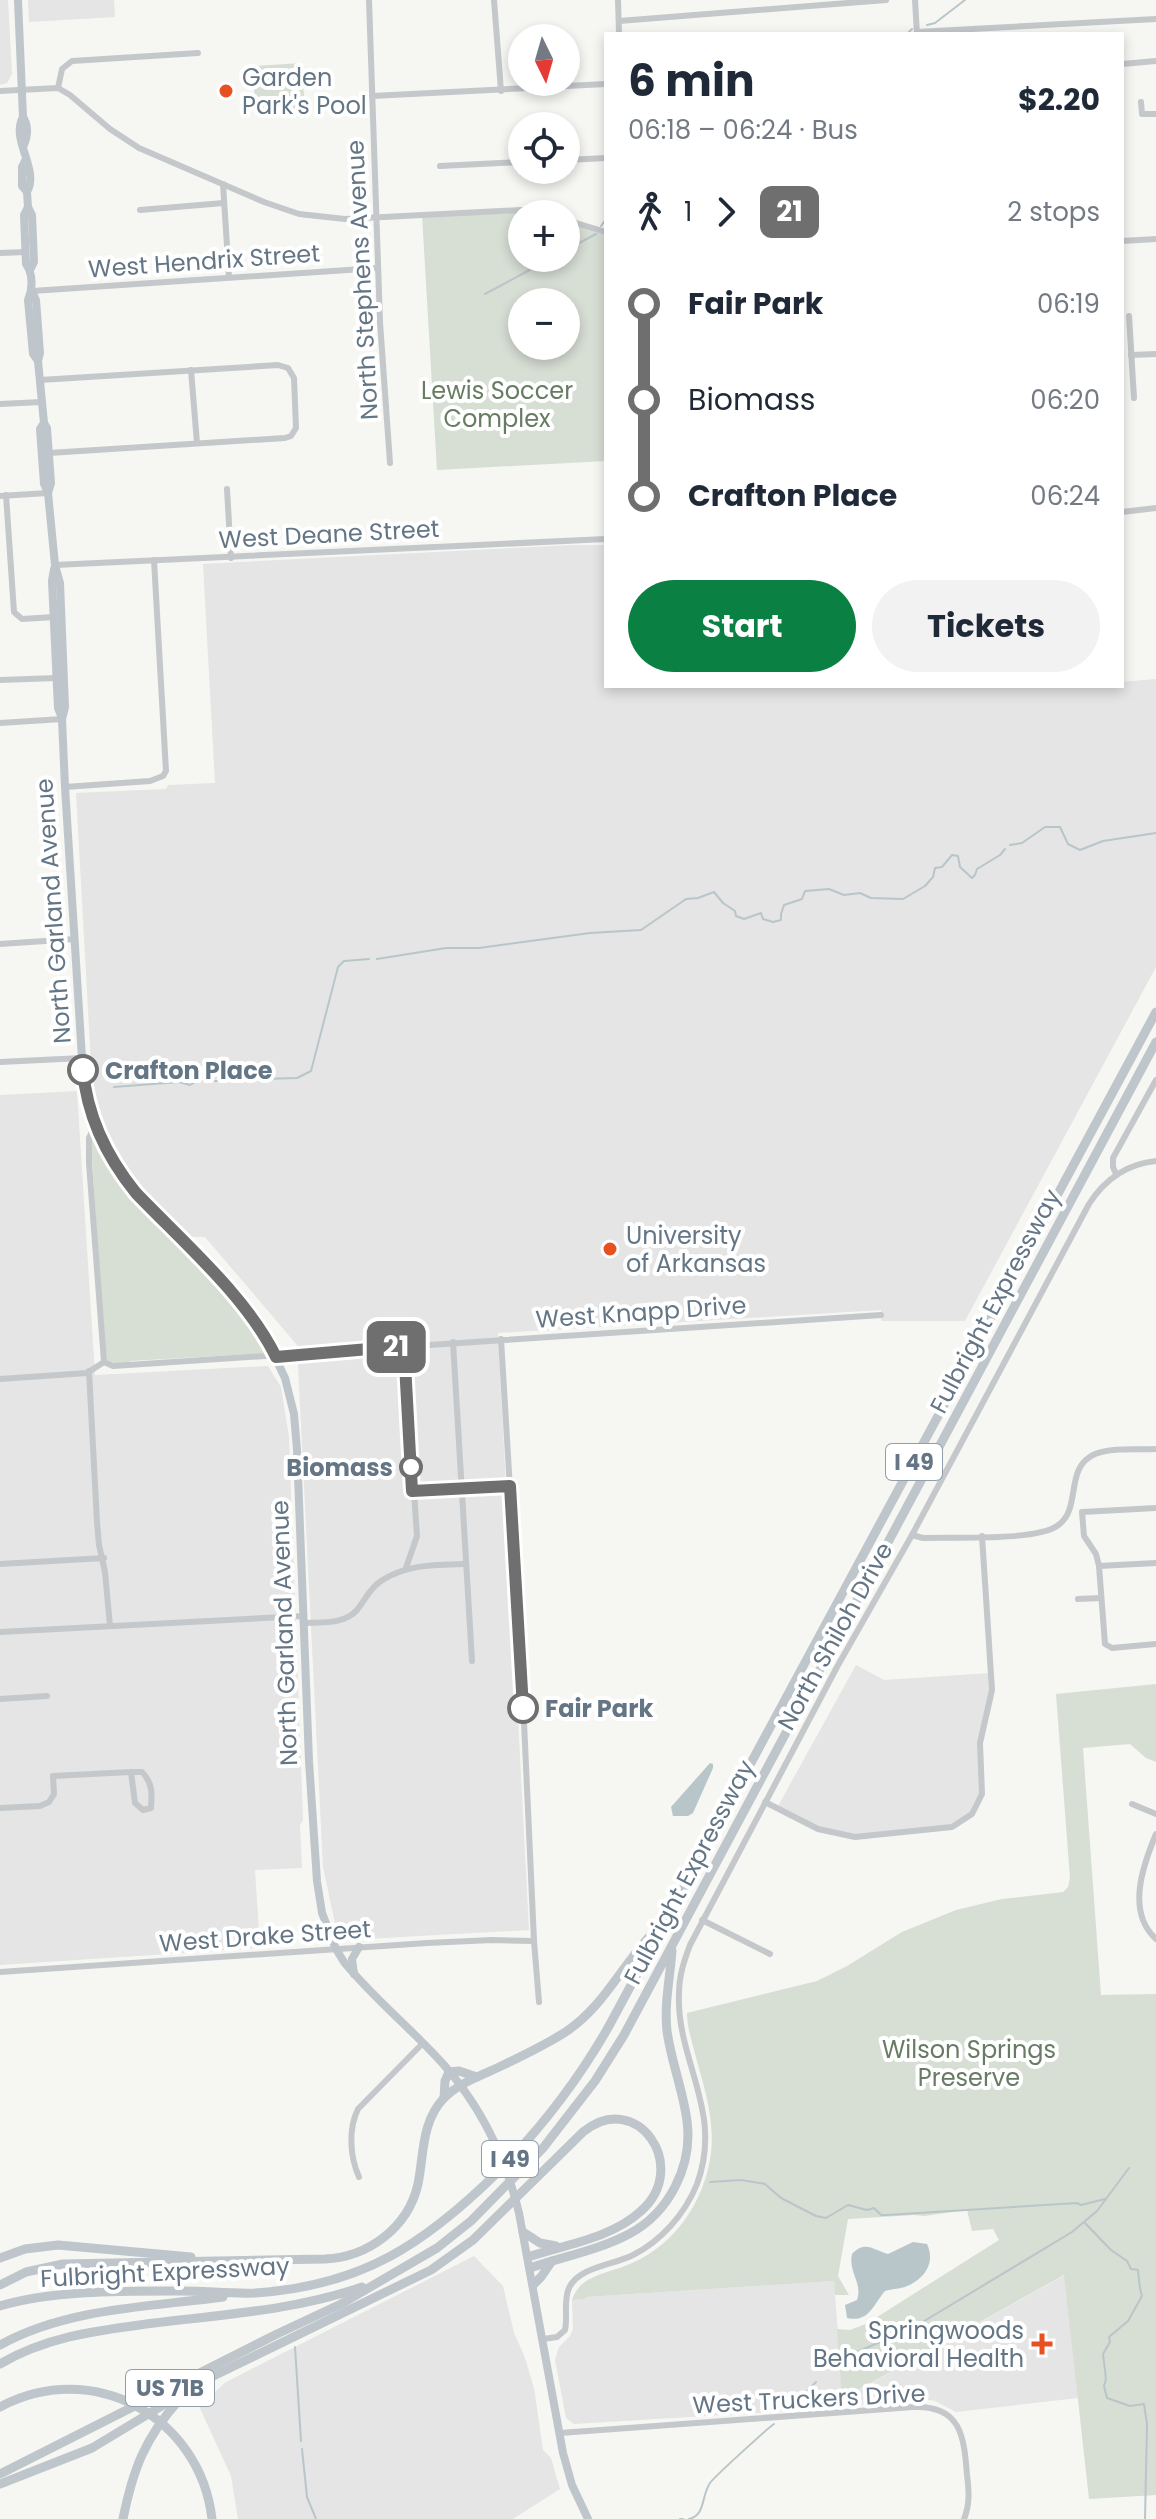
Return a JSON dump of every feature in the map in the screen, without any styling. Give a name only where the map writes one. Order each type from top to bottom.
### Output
[{"type":"highway","name":"Fulbright Expressway","points":[[0,2306],[63,2295],[182,2291],[254,2293],[324,2282],[376,2264],[426,2236],[464,2205],[532,2136],[581,2073],[609,2026],[1156,1012]]},
{"type":"highway","name":"Fulbright Expressway","points":[[0,2474],[341,2304],[419,2260],[454,2235],[543,2148],[595,2081],[624,2035],[1156,1042]]},
{"type":"highway","points":[[1139,1073],[1156,1052]]},
{"type":"highway","points":[[0,2285],[39,2269],[63,2264],[334,2259],[357,2253],[380,2241],[399,2222],[412,2202],[426,2130],[444,2098],[477,2077],[552,2039],[585,2017],[603,1999],[630,1960],[672,1910]]},
{"type":"highway","points":[[529,2262],[552,2261],[622,2237],[644,2224],[669,2198],[681,2173],[688,2142],[688,2123],[669,2044],[666,2017],[673,1944]]},
{"type":"highway","points":[[444,2098],[449,2072],[459,2071],[477,2077]]},
{"type":"highway","points":[[0,2484],[92,2448],[248,2357],[404,2284],[444,2261],[473,2240],[583,2132],[595,2124],[616,2119],[639,2127],[652,2139],[661,2160],[660,2182],[652,2199],[625,2223],[559,2247],[529,2262]]},
{"type":"highway","points":[[523,2232],[544,2244],[559,2247]]},
{"type":"highway","points":[[0,2258],[25,2249],[58,2245],[173,2254],[215,2261]]},
{"type":"highway","points":[[533,2285],[552,2261]]},
{"type":"highway","name":"I 49","points":[[0,2364],[35,2346],[77,2334],[307,2303],[380,2280]]},
{"type":"highway","name":"I 49","points":[[0,2345],[35,2329],[71,2318],[254,2293]]},
{"type":"highway","points":[[0,2407],[47,2390],[79,2389],[109,2394],[144,2410],[181,2443],[202,2478],[212,2519]]},
{"type":"highway","points":[[123,2519],[133,2475],[144,2447],[159,2423],[187,2391]]},
{"type":"main road","name":"North Garland Avenue","points":[[18,0],[23,117],[19,123],[30,176],[27,192],[32,215],[34,262],[30,270]]},
{"type":"main road","name":"North Garland Avenue","points":[[28,207],[24,215],[26,264],[36,300],[38,361],[51,483],[48,493]]},
{"type":"main road","name":"North Garland Avenue","points":[[44,423],[40,429],[44,484],[48,493],[62,618],[65,787],[86,1097],[95,1125],[129,1184],[239,1301],[263,1332],[285,1378],[294,1414],[317,1881],[322,1913],[336,1949],[354,1975],[423,2043],[461,2086],[490,2133],[508,2174],[523,2232],[572,2485],[588,2519]]},
{"type":"main road","name":"North Garland Avenue","points":[[55,565],[52,581],[58,708],[62,719]]},
{"type":"main road","points":[[354,1975],[352,1959],[359,1947]]},
{"type":"street","name":"North Stephens Avenue","points":[[369,0],[378,268],[390,463]]},
{"type":"street","points":[[494,0],[501,91]]},
{"type":"street","points":[[618,0],[619,32]]},
{"type":"street","points":[[762,0],[763,10]]},
{"type":"street","points":[[619,21],[886,0]]},
{"type":"street","points":[[915,0],[917,32]]},
{"type":"street","points":[[934,32],[1156,19]]},
{"type":"street","points":[[58,88],[62,69],[72,61],[198,53]]},
{"type":"street","points":[[1124,64],[1156,61]]},
{"type":"street","points":[[372,96],[604,84]]},
{"type":"street","points":[[0,91],[58,88],[129,142],[284,211],[333,218],[376,218],[508,211]]},
{"type":"street","points":[[1141,102],[1143,123]]},
{"type":"street","points":[[1142,114],[1156,114]]},
{"type":"street","points":[[580,159],[604,158]]},
{"type":"street","points":[[440,166],[508,163]]},
{"type":"street","points":[[223,184],[229,277]]},
{"type":"street","points":[[140,210],[224,203]]},
{"type":"street","points":[[580,224],[604,231]]},
{"type":"street","points":[[1124,241],[1156,239]]},
{"type":"street","points":[[0,253],[26,252]]},
{"type":"street","name":"West Hendrix Street","points":[[32,291],[378,268]]},
{"type":"street","points":[[1129,316],[1134,398]]},
{"type":"street","points":[[1131,355],[1156,354]]},
{"type":"street","points":[[40,380],[278,365],[288,368],[294,378],[296,421],[295,432],[291,436],[49,453]]},
{"type":"street","points":[[191,370],[197,443]]},
{"type":"street","points":[[0,404],[42,402]]},
{"type":"street","points":[[227,489],[231,558]]},
{"type":"street","points":[[48,493],[3,495],[13,609],[22,619],[54,617]]},
{"type":"street","points":[[1124,512],[1156,508]]},
{"type":"street","name":"West Deane Street","points":[[55,565],[604,539]]},
{"type":"street","points":[[65,787],[150,781],[163,776],[166,771],[154,560]]},
{"type":"street","points":[[0,680],[57,678]]},
{"type":"street","points":[[0,723],[62,719]]},
{"type":"street","points":[[0,944],[75,939]]},
{"type":"street","points":[[0,1062],[82,1058]]},
{"type":"street","points":[[1116,1174],[1113,1158],[1156,1080]]},
{"type":"street","points":[[0,1379],[89,1371],[104,1362],[89,1163],[89,1138],[95,1125]]},
{"type":"street","name":"North Shiloh Drive","points":[[543,2339],[557,2337],[565,2330],[567,2296],[574,2280],[587,2272],[630,2257],[651,2244],[683,2211],[697,2184],[705,2153],[705,2119],[683,2033],[679,1992],[686,1956],[702,1920],[1089,1204],[1116,1174],[1130,1166],[1156,1161]]},
{"type":"street","name":"West Knapp Drive","points":[[104,1362],[113,1366],[276,1357],[453,1342],[881,1315]]},
{"type":"street","points":[[501,1339],[539,2002]]},
{"type":"street","points":[[453,1342],[472,1661]]},
{"type":"street","points":[[404,1346],[417,1536],[406,1568]]},
{"type":"street","points":[[89,1371],[97,1522],[110,1626]]},
{"type":"street","points":[[912,1535],[923,1538],[1047,1531],[1066,1517],[1076,1474],[1089,1458],[1101,1452],[1156,1449]]},
{"type":"street","points":[[1156,1508],[1082,1512],[1084,1536],[1096,1554],[1099,1566],[1104,1642],[1112,1648],[1156,1644]]},
{"type":"street","points":[[765,1802],[818,1829],[855,1837],[952,1827],[972,1814],[982,1794],[980,1743],[992,1690],[982,1536]]},
{"type":"street","points":[[0,1564],[103,1558]]},
{"type":"street","points":[[1099,1566],[1156,1563]]},
{"type":"street","points":[[0,1632],[303,1620],[328,1622],[355,1613],[378,1583],[406,1568],[465,1564]]},
{"type":"street","points":[[1078,1599],[1101,1598]]},
{"type":"street","points":[[0,1699],[47,1696]]},
{"type":"street","points":[[0,1808],[40,1806],[49,1802],[54,1794],[53,1776],[131,1772],[142,1772],[150,1780],[151,1808],[143,1810],[135,1803],[131,1772]]},
{"type":"street","points":[[1132,1804],[1156,1814]]},
{"type":"street","points":[[1156,1834],[1146,1857],[1140,1887],[1144,1923],[1156,1939]]},
{"type":"street","points":[[702,1920],[770,1954]]},
{"type":"street","name":"West Drake Street","points":[[0,1972],[359,1947],[492,1940],[534,1941]]},
{"type":"street","points":[[359,2177],[354,2166],[354,2117],[358,2109],[423,2043]]},
{"type":"street","name":"West Truckers Drive","points":[[560,2433],[933,2408],[954,2420],[964,2439],[969,2502],[964,2519]]},
{"type":"shaded area","points":[[0,0],[8,0],[12,74],[7,83],[0,85]]},
{"type":"shaded area","points":[[28,0],[114,0],[115,17],[29,22]]},
{"type":"shaded area","name":"University of Arkansas","points":[[604,545],[604,688],[1124,688],[1124,682],[1156,679],[1156,967],[965,1321],[881,1321],[881,1310],[498,1333],[529,1930],[346,1940],[336,1928],[323,1867],[297,1345],[205,1237],[188,1237],[142,1188],[118,1155],[93,1089],[76,793],[166,789],[168,785],[215,783],[203,564]]},
{"type":"shaded area","points":[[77,1091],[95,1375],[268,1366],[281,1387],[289,1437],[303,1820],[300,1825],[302,1868],[255,1870],[260,1948],[0,1965],[0,1095]]},
{"type":"shaded area","points":[[856,1665],[884,1680],[991,1673],[992,1690],[981,1732],[983,1785],[972,1814],[952,1827],[866,1836],[830,1833],[777,1808]]},
{"type":"shaded area","points":[[710,1763],[713,1768],[693,1813],[673,1816],[671,1807]]},
{"type":"shaded area","points":[[913,2242],[927,2244],[930,2258],[923,2275],[905,2287],[885,2291],[874,2307],[861,2318],[847,2318],[845,2305],[857,2300],[858,2294],[852,2254],[866,2247],[888,2254]]},
{"type":"shaded area","points":[[474,2256],[503,2286],[514,2333],[534,2388],[543,2450],[551,2458],[560,2489],[513,2519],[238,2519],[231,2476],[199,2406],[226,2382]]},
{"type":"shaded area","points":[[1065,2275],[1078,2398],[956,2412],[935,2401],[923,2399],[574,2424],[566,2418],[555,2360],[559,2347],[573,2329],[572,2300],[834,2281],[843,2399]]},
{"type":"green space","points":[[302,63],[305,112],[256,115],[252,66]]},
{"type":"green space","name":"Lewis Soccer Complex","points":[[508,211],[508,272],[580,272],[580,224],[604,231],[604,461],[437,470],[422,215]]},
{"type":"green space","points":[[92,1133],[126,1186],[236,1301],[271,1353],[116,1364],[107,1360]]},
{"type":"green space","name":"Wilson Springs Preserve","points":[[1156,1684],[1156,1762],[1146,1758],[1130,1744],[1083,1748],[1101,1995],[1156,1994],[1156,2495],[1089,2499],[1064,2275],[842,2399],[837,2329],[850,2330],[866,2324],[999,2240],[993,2229],[972,2231],[967,2210],[924,2216],[848,2219],[838,2276],[849,2295],[835,2295],[834,2281],[572,2300],[576,2291],[588,2280],[632,2263],[662,2244],[686,2218],[702,2187],[711,2153],[711,2126],[687,2013],[817,1981],[902,1932],[956,1910],[1002,1899],[1063,1892],[1070,1878],[1056,1694]]},
{"type":"waterway","points":[[927,25],[935,23],[965,0]]},
{"type":"waterway","points":[[909,32],[912,29]]},
{"type":"waterway","points":[[601,226],[604,222]]},
{"type":"waterway","points":[[580,243],[596,234]]},
{"type":"waterway","points":[[485,294],[526,272]]},
{"type":"waterway","points":[[1010,845],[1022,843],[1045,827],[1060,827],[1068,844],[1080,850],[1103,841],[1156,833]]},
{"type":"waterway","points":[[377,959],[446,948],[479,948],[590,933],[641,930],[686,899],[714,892],[735,911],[736,916],[744,919],[761,913],[763,919],[773,922],[781,920],[784,905],[802,899],[805,891],[829,889],[844,895],[860,893],[871,898],[903,899],[925,886],[933,877],[935,868],[942,867],[952,855],[958,856],[960,867],[972,878],[977,869],[1005,849]]},
{"type":"waterway","points":[[228,1080],[297,1078],[311,1071],[338,967],[344,961],[369,959]]},
{"type":"waterway","points":[[114,1087],[222,1081]]},
{"type":"waterway","points":[[831,2367],[845,2357],[911,2329],[1072,2232],[1097,2211],[1129,2168]]},
{"type":"waterway","points":[[710,2182],[741,2180],[765,2184],[781,2198],[826,2218],[848,2205],[867,2210],[874,2208],[881,2215],[887,2215],[1081,2205],[1105,2199]]},
{"type":"waterway","points":[[1085,2223],[1111,2250],[1127,2261],[1131,2269],[1138,2270],[1142,2296],[1128,2321],[1109,2337],[1110,2342],[1103,2354],[1107,2398],[1130,2406],[1144,2404],[1147,2424],[1145,2519]]},
{"type":"waterway","points":[[295,2347],[301,2441]]},
{"type":"waterway","points":[[791,2407],[816,2382]]},
{"type":"waterway","points":[[689,2519],[698,2514],[710,2483],[774,2424]]},
{"type":"waterway","points":[[302,2449],[307,2497],[316,2519]]},
{"type":"bus line","name":"21","points":[[83,1070],[86,1097],[95,1125],[122,1176],[239,1301],[263,1332],[276,1357],[404,1346],[412,1491],[510,1486],[523,1708]]},
{"type":"place","name":"Garden Park's Pool","points":[[226,91]]},
{"type":"place","name":"Crafton Place","points":[[83,1070]]},
{"type":"place","name":"University of Arkansas","points":[[610,1249]]},
{"type":"place","name":"Biomass","points":[[411,1467]]},
{"type":"place","name":"Fair Park","points":[[523,1708]]},
{"type":"place","name":"Springwoods Behavioral Health","points":[[1042,2344]]}]
